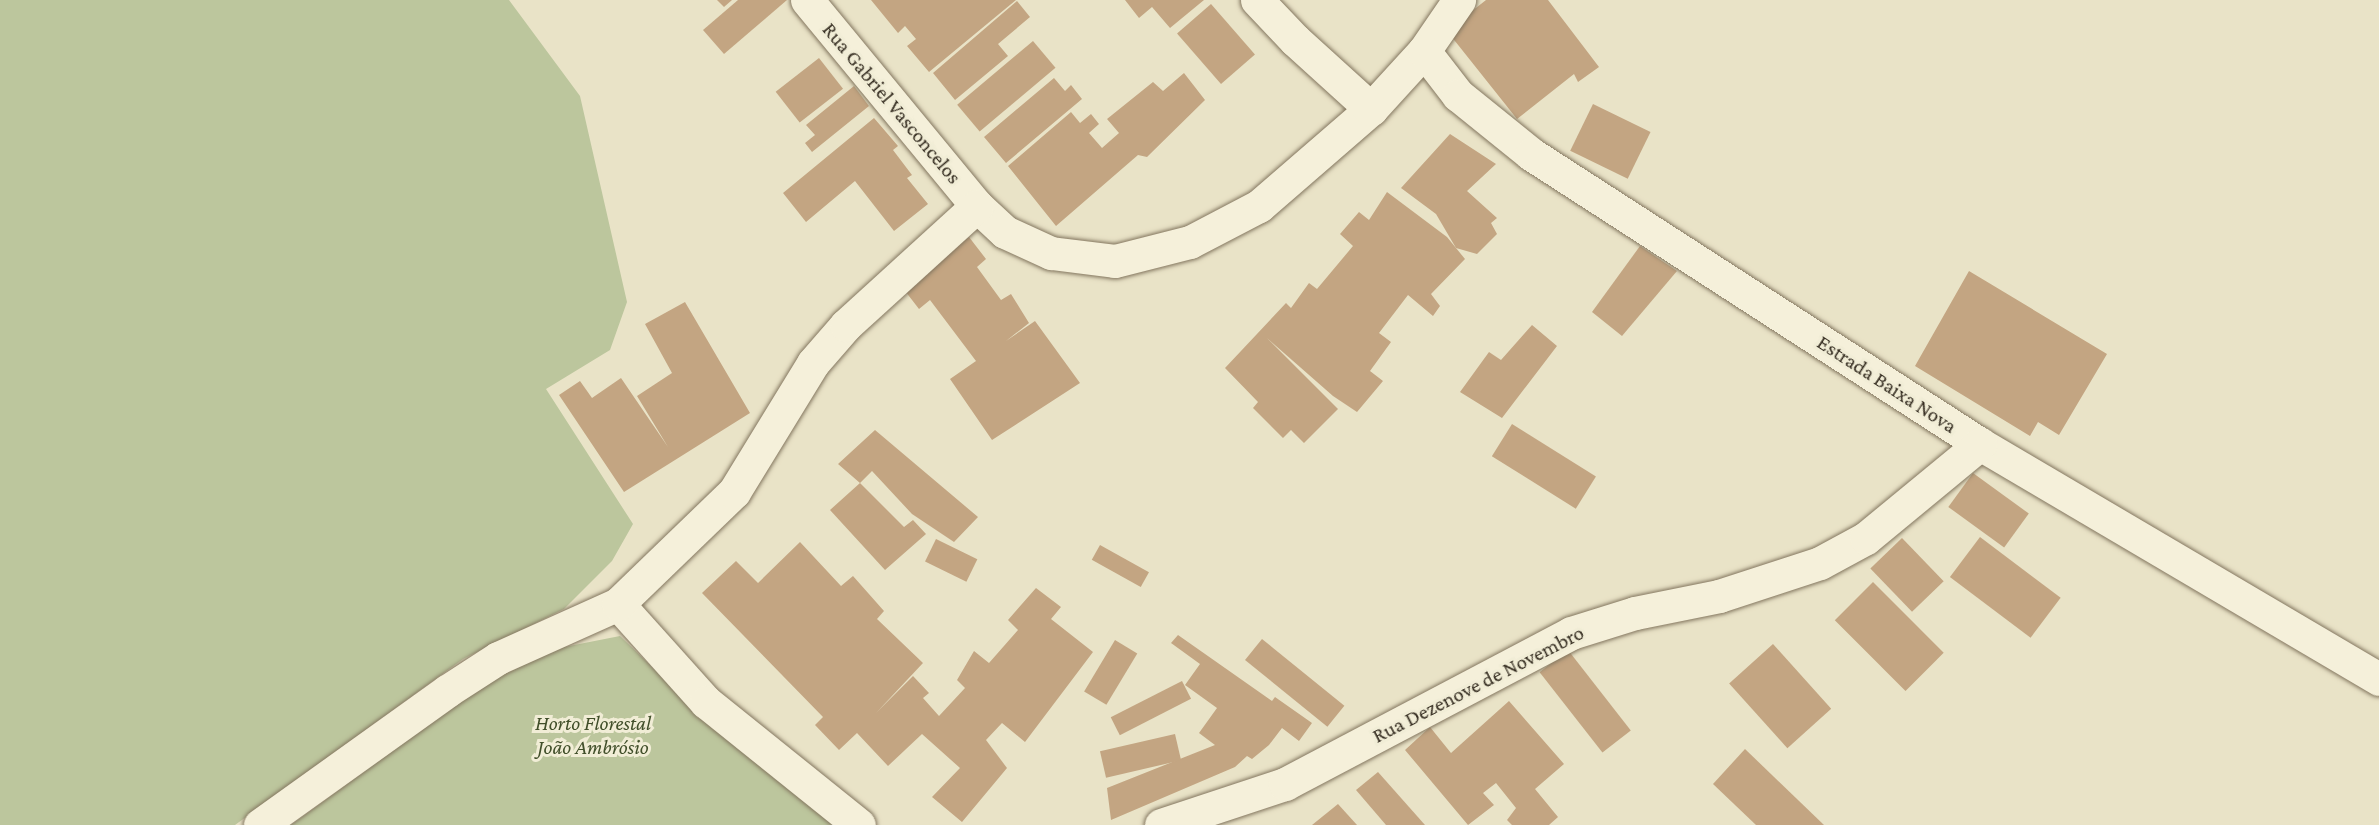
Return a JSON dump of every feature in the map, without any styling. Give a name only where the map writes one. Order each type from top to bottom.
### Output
[{"type":"street","name":"Rua Gabriel Vasconcelos","points":[[807,0],[976,206],[1005,232],[1051,253],[1115,261],[1191,242],[1259,207],[1371,109],[1424,51],[1459,0]]},
{"type":"street","points":[[1257,0],[1295,40],[1371,109]]},
{"type":"street","name":"Estrada Baixa Nova","points":[[1424,51],[1458,95],[1531,154],[1980,444],[2379,679]]},
{"type":"street","points":[[261,825],[447,691],[498,658],[618,604],[688,541],[734,492],[813,363],[846,325],[976,206]]},
{"type":"street","name":"Rua Dezenove de Novembro","points":[[1161,825],[1285,784],[1571,633],[1635,613],[1719,596],[1820,563],[1866,538],[1980,444]]},
{"type":"street","points":[[618,604],[706,702],[859,825]]},
{"type":"green space","points":[[0,0],[509,0],[580,96],[627,302],[610,350],[546,389],[633,524],[612,561],[564,609],[463,659],[235,825],[0,825]]},
{"type":"green space","name":"Horto Florestal João Ambrósio","points":[[620,636],[732,744],[835,825],[291,825],[486,683],[559,648]]},
{"type":"building","points":[[717,0],[732,0],[724,7]]},
{"type":"building","points":[[738,0],[787,0],[724,54],[703,30]]},
{"type":"building","points":[[871,0],[1016,0],[929,72],[907,46],[916,39],[905,26],[898,33]]},
{"type":"building","points":[[1125,0],[1204,0],[1170,28],[1152,7],[1139,18]]},
{"type":"building","points":[[1486,0],[1548,0],[1599,67],[1578,82],[1574,74],[1517,119],[1447,31]]},
{"type":"building","points":[[1017,1],[1030,17],[998,44],[1008,56],[955,100],[933,73]]},
{"type":"building","points":[[1211,4],[1255,55],[1221,84],[1177,34]]},
{"type":"building","points":[[1033,41],[1055,68],[980,131],[957,105]]},
{"type":"building","points":[[819,58],[843,89],[800,123],[776,92]]},
{"type":"building","points":[[1184,73],[1205,100],[1147,157],[1138,155],[1056,226],[1008,166],[1071,112],[1080,123],[1091,114],[1099,124],[1089,133],[1102,148],[1119,133],[1107,119],[1153,82],[1163,91]]},
{"type":"building","points":[[1054,78],[1065,91],[1071,85],[1082,99],[1006,163],[984,137]]},
{"type":"building","points":[[854,86],[869,106],[812,152],[805,143],[815,135],[806,125]]},
{"type":"building","points":[[1593,104],[1651,132],[1628,179],[1570,151]]},
{"type":"building","points":[[874,118],[898,146],[893,150],[912,175],[907,178],[928,204],[894,231],[855,181],[806,222],[783,193]]},
{"type":"building","points":[[1450,134],[1496,164],[1467,191],[1497,218],[1491,223],[1497,234],[1477,254],[1456,248],[1436,214],[1401,188]]},
{"type":"building","points":[[1387,192],[1447,237],[1465,259],[1431,294],[1440,306],[1433,316],[1408,295],[1379,333],[1391,342],[1370,371],[1383,381],[1357,412],[1333,396],[1267,338],[1338,409],[1304,443],[1291,430],[1283,438],[1253,408],[1258,402],[1225,368],[1286,303],[1291,308],[1309,283],[1317,289],[1353,246],[1340,234],[1359,212],[1369,220]]},
{"type":"building","points":[[969,237],[986,259],[977,267],[1001,300],[1011,294],[1029,323],[1006,341],[1035,321],[1080,383],[992,440],[950,379],[976,361],[930,300],[919,309],[902,287]]},
{"type":"building","points":[[1640,246],[1677,271],[1622,336],[1592,312]]},
{"type":"building","points":[[1969,271],[2107,354],[2059,435],[2038,422],[2030,436],[1915,366]]},
{"type":"building","points":[[685,302],[750,413],[624,492],[559,395],[580,381],[592,398],[621,378],[668,447],[637,396],[672,373],[645,324]]},
{"type":"building","points":[[1532,325],[1557,346],[1502,418],[1460,392],[1489,352],[1501,360]]},
{"type":"building","points":[[1512,424],[1596,476],[1576,509],[1492,456]]},
{"type":"building","points":[[875,430],[978,517],[954,542],[912,514],[872,471],[860,483],[838,464]]},
{"type":"building","points":[[1973,473],[2029,514],[2004,548],[1948,507]]},
{"type":"building","points":[[860,483],[904,527],[913,520],[926,534],[885,570],[830,510]]},
{"type":"building","points":[[1980,537],[2061,598],[2031,638],[1950,577]]},
{"type":"building","points":[[1902,538],[1944,581],[1912,612],[1870,569]]},
{"type":"building","points":[[936,539],[977,559],[966,582],[925,561]]},
{"type":"building","points":[[800,542],[841,586],[853,576],[884,611],[877,619],[923,663],[876,713],[913,676],[929,693],[923,698],[939,716],[965,688],[957,680],[974,651],[989,663],[1018,630],[1008,620],[1036,588],[1061,607],[1051,619],[1093,652],[1025,742],[1002,723],[986,740],[1007,768],[962,822],[932,797],[960,768],[922,734],[888,766],[857,733],[839,750],[815,725],[823,717],[702,593],[736,561],[758,583]]},
{"type":"building","points":[[1100,545],[1149,572],[1141,587],[1092,560]]},
{"type":"building","points":[[1873,582],[1944,653],[1906,691],[1835,620]]},
{"type":"building","points":[[1178,635],[1272,701],[1275,697],[1312,723],[1299,741],[1282,728],[1269,745],[1252,759],[1247,756],[1235,767],[1111,820],[1107,788],[1215,745],[1199,733],[1217,708],[1185,685],[1200,664],[1171,643]]},
{"type":"building","points":[[1262,639],[1344,706],[1327,727],[1245,660]]},
{"type":"building","points":[[1115,640],[1137,653],[1106,705],[1084,691]]},
{"type":"building","points":[[1773,644],[1831,709],[1787,748],[1729,683]]},
{"type":"building","points":[[1568,650],[1631,730],[1602,753],[1540,672]]},
{"type":"building","points":[[1182,681],[1191,699],[1120,735],[1111,717]]},
{"type":"building","points":[[1509,701],[1564,764],[1535,789],[1558,817],[1549,825],[1512,825],[1507,820],[1516,808],[1496,783],[1483,793],[1494,805],[1468,825],[1405,750],[1430,727],[1451,753]]},
{"type":"building","points":[[1175,734],[1181,760],[1106,778],[1100,751]]},
{"type":"building","points":[[1745,749],[1824,825],[1756,825],[1713,784]]},
{"type":"building","points":[[1378,772],[1425,825],[1386,825],[1356,790]]},
{"type":"building","points":[[1338,804],[1357,825],[1312,825]]}]
